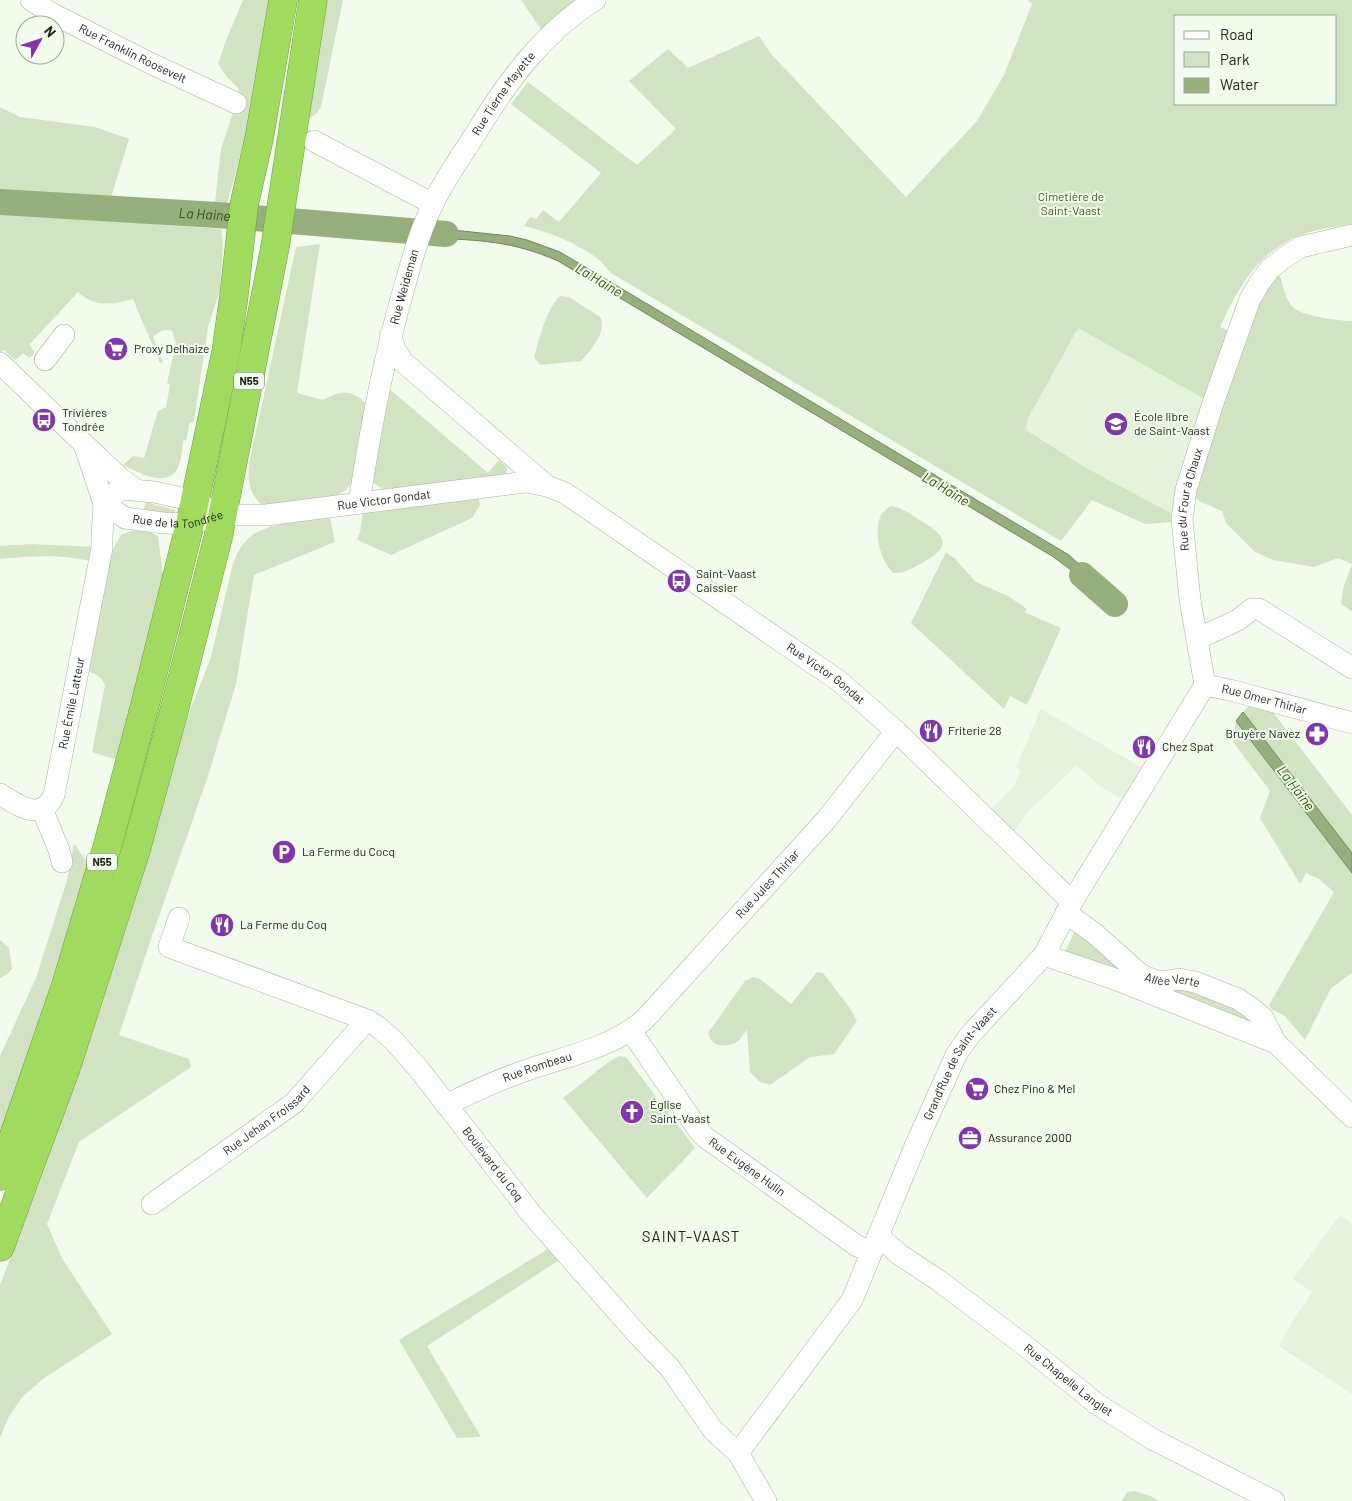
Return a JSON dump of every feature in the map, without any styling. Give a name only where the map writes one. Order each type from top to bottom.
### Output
[{"type":"highway","name":"N55","points":[[0,1176],[40,1065],[66,985],[146,706],[192,513],[226,352],[244,205],[259,139],[283,0]]},
{"type":"highway","name":"N55","points":[[0,1247],[70,1056],[136,850],[218,538],[275,247],[313,0]]},
{"type":"street","name":"Rue Franklin Roosevelt","points":[[31,0],[59,18],[236,103]]},
{"type":"street","name":"Rue Tierne Mayette","points":[[429,212],[489,110],[511,79],[547,38],[566,21],[595,0]]},
{"type":"street","points":[[314,141],[429,212]]},
{"type":"street","name":"Rue Weideman","points":[[359,503],[373,412],[390,336],[429,212]]},
{"type":"street","name":"Rue du Four à Chaux","points":[[1205,685],[1190,600],[1182,527],[1183,505],[1204,429],[1250,299],[1260,282],[1270,269],[1292,252],[1313,243],[1352,235]]},
{"type":"street","points":[[45,360],[64,335]]},
{"type":"street","name":"Rue Victor Gondat","points":[[390,336],[403,362],[546,486]]},
{"type":"street","name":"Rue de la Tondrée","points":[[0,363],[120,478],[135,489],[192,513]]},
{"type":"street","name":"Rue de la Tondrée","points":[[84,444],[104,504],[116,514],[129,519],[192,513],[221,515]]},
{"type":"street","name":"Rue Victor Gondat","points":[[221,515],[266,515],[526,482],[546,486],[565,493],[840,681],[896,731],[1069,908]]},
{"type":"street","points":[[102,548],[129,519],[139,504],[135,489],[122,489],[104,504]]},
{"type":"street","name":"Rue Émile Latteur","points":[[42,808],[52,800],[57,784],[102,548],[104,504]]},
{"type":"street","points":[[1197,639],[1238,620],[1252,609],[1259,609],[1352,668]]},
{"type":"street","name":"Rue Omer Thiriar","points":[[1205,685],[1351,719]]},
{"type":"street","name":"Grand'Rue de Saint-Vaast","points":[[738,1453],[856,1294],[916,1144],[956,1055],[970,1035],[1044,955],[1069,908],[1205,685]]},
{"type":"street","name":"Rue Jules Thiriar","points":[[630,1032],[651,1014],[826,820],[896,731]]},
{"type":"street","points":[[0,794],[27,809],[37,810],[42,808],[60,850],[62,862]]},
{"type":"street","name":"Allée Verte","points":[[1069,908],[1141,976],[1158,981],[1186,980],[1244,1003],[1262,1018],[1276,1043],[1352,1117]]},
{"type":"street","name":"Boulevard du Coq","points":[[179,918],[169,947],[367,1020],[393,1040],[544,1229],[670,1368],[714,1430],[738,1453],[766,1501]]},
{"type":"street","name":"Allée Verte","points":[[1044,955],[1112,978],[1276,1043]]},
{"type":"street","name":"Rue Jehan Froissard","points":[[152,1204],[294,1103],[367,1020]]},
{"type":"street","name":"Rue Rombeau","points":[[446,1105],[527,1070],[585,1051],[630,1032]]},
{"type":"street","name":"Rue Eugène Hulin","points":[[630,1032],[705,1137],[857,1246],[875,1244]]},
{"type":"street","name":"Rue Chapelle Langlet","points":[[875,1244],[900,1256],[938,1280],[1024,1345],[1097,1404],[1154,1440],[1274,1501]]},
{"type":"shaded area","name":"École libre de Saint-Vaast","points":[[1078,327],[1213,403],[1182,519],[1088,469],[1026,430],[1027,420]]},
{"type":"shaded area","points":[[1041,709],[1151,773],[1131,806],[1102,787],[1076,766],[1028,812],[1008,840],[984,817],[1014,786],[1020,771],[1016,767]]},
{"type":"shaded area","points":[[1340,1215],[1352,1224],[1352,1394],[1279,1346],[1312,1292],[1293,1279]]},
{"type":"green space","points":[[243,0],[274,0],[262,75],[227,204],[214,211],[221,149],[239,89],[218,64]]},
{"type":"green space","points":[[322,0],[343,0],[321,107],[315,115],[305,119]]},
{"type":"green space","points":[[521,0],[595,0],[547,38]]},
{"type":"green space","name":"Cimetière de Saint-Vaast","points":[[1028,0],[1352,0],[1352,224],[1322,229],[1299,236],[1269,254],[1246,279],[1220,327],[1237,335],[1250,299],[1280,275],[1286,297],[1294,308],[1313,316],[1352,321],[1352,564],[1338,558],[1314,567],[1273,560],[1255,552],[1226,523],[1222,511],[1201,502],[1186,490],[1212,403],[1078,328],[1027,420],[1026,430],[1088,469],[1171,513],[1172,522],[1145,524],[1092,500],[1061,541],[611,273],[597,258],[572,243],[543,231],[524,226],[530,217],[536,219],[543,210],[559,222],[601,173],[511,104],[528,82],[637,165],[676,129],[629,81],[668,49],[688,68],[759,36],[771,54],[906,197],[977,121],[1004,75],[1032,4]]},
{"type":"green space","points":[[0,107],[20,117],[95,127],[129,139],[109,204],[0,196]]},
{"type":"green space","points":[[0,213],[221,229],[223,245],[220,290],[208,327],[194,421],[189,424],[187,439],[183,441],[179,465],[175,473],[169,477],[161,478],[145,475],[123,465],[133,456],[144,458],[158,411],[166,407],[170,385],[167,383],[176,343],[172,331],[164,330],[153,337],[163,362],[160,363],[133,299],[118,303],[104,303],[91,300],[78,292],[29,345],[35,352],[30,358],[23,353],[15,360],[4,350],[0,353]]},
{"type":"green space","points":[[320,244],[297,393],[323,400],[339,394],[351,394],[361,399],[373,411],[354,480],[346,490],[333,497],[263,506],[255,497],[250,487],[249,464],[296,247]]},
{"type":"green space","points":[[560,296],[569,297],[600,317],[602,328],[597,341],[581,361],[540,365],[534,357],[550,309]]},
{"type":"green space","points":[[386,386],[488,473],[499,460],[507,468],[506,476],[384,490],[374,483],[371,476]]},
{"type":"green space","points":[[473,493],[479,499],[480,505],[472,518],[391,555],[357,540],[363,512]]},
{"type":"green space","points":[[146,502],[175,510],[174,515],[143,513]]},
{"type":"green space","points":[[890,506],[905,511],[935,530],[942,540],[939,551],[932,557],[901,573],[893,573],[888,567],[879,546],[879,522],[881,515]]},
{"type":"green space","points":[[330,517],[335,542],[254,575],[236,684],[208,776],[119,1035],[189,1059],[191,1067],[79,1142],[47,1224],[63,1260],[112,1334],[43,1379],[23,1396],[8,1418],[0,1438],[0,1285],[41,1179],[93,1031],[143,876],[184,726],[211,657],[233,563],[245,542],[264,529],[286,523]]},
{"type":"green space","points":[[146,530],[158,536],[163,574],[117,760],[92,752],[105,685],[100,678],[91,672],[79,670],[111,552],[121,535],[131,531]]},
{"type":"green space","points":[[31,544],[97,547],[99,564],[63,557],[38,556],[0,559],[0,546]]},
{"type":"green space","points":[[946,552],[976,582],[1008,596],[1027,609],[1024,612],[1061,628],[1027,705],[1010,696],[1004,709],[911,623]]},
{"type":"green space","points":[[1352,564],[1352,611],[1341,604],[1343,589]]},
{"type":"green space","points":[[1258,697],[1262,698],[1352,815],[1352,853],[1243,712]]},
{"type":"green space","points":[[1236,721],[1352,873],[1352,973],[1331,988],[1305,1040],[1285,1016],[1271,1009],[1269,1005],[1334,892],[1319,879],[1306,873],[1300,884],[1260,818],[1270,791],[1233,742]]},
{"type":"green space","points":[[74,844],[89,865],[39,1031],[0,1140],[0,1056],[36,978],[67,880]]},
{"type":"green space","points":[[1080,931],[1122,971],[1064,954],[1074,933]]},
{"type":"green space","points":[[0,940],[9,948],[12,969],[0,978]]},
{"type":"green space","points":[[817,972],[823,973],[849,1007],[857,1021],[834,1054],[810,1057],[770,1085],[760,1082],[750,1072],[747,1030],[739,1040],[729,1045],[718,1045],[711,1039],[708,1033],[745,981],[753,977],[760,979],[791,1004]]},
{"type":"green space","points":[[1179,986],[1235,1005],[1248,1017],[1248,1021],[1173,994],[1175,988]]},
{"type":"green space","points":[[619,1056],[626,1057],[695,1148],[647,1198],[563,1098]]},
{"type":"green space","points":[[555,1242],[567,1255],[427,1346],[481,1437],[457,1438],[399,1340],[543,1252]]},
{"type":"green space","points":[[1135,1491],[1151,1496],[1159,1501],[1121,1501],[1128,1492]]},
{"type":"water","points":[[433,228],[510,236],[560,252],[1069,555],[1112,595],[1106,602],[1078,575],[1052,556],[558,261],[511,245],[430,238]]},
{"type":"water","points":[[1243,712],[1352,853],[1352,873],[1236,721]]},
{"type":"waterway","name":"La Haine","points":[[0,202],[217,215],[446,234]]},
{"type":"waterway","name":"La Haine","points":[[1082,575],[1115,604]]},
{"type":"place","name":"Proxy Delhaize","points":[[116,349]]},
{"type":"place","name":"Trivières Tondrée","points":[[44,420]]},
{"type":"place","name":"École libre de Saint-Vaast","points":[[1116,424]]},
{"type":"place","name":"Saint-Vaast Caissier","points":[[679,581]]},
{"type":"place","name":"Friterie 28","points":[[931,731]]},
{"type":"place","name":"Bruyère Navez","points":[[1317,734]]},
{"type":"place","name":"Chez Spat","points":[[1144,747]]},
{"type":"place","name":"La Ferme du Cocq","points":[[284,852]]},
{"type":"place","name":"La Ferme du Coq","points":[[222,925]]},
{"type":"place","name":"Chez Pino & Mel","points":[[977,1089]]},
{"type":"place","name":"Église Saint-Vaast","points":[[632,1112]]},
{"type":"place","name":"Assurance 2000","points":[[970,1138]]},
{"type":"district","name":"SAINT-VAAST","points":[[691,1237]]}]
